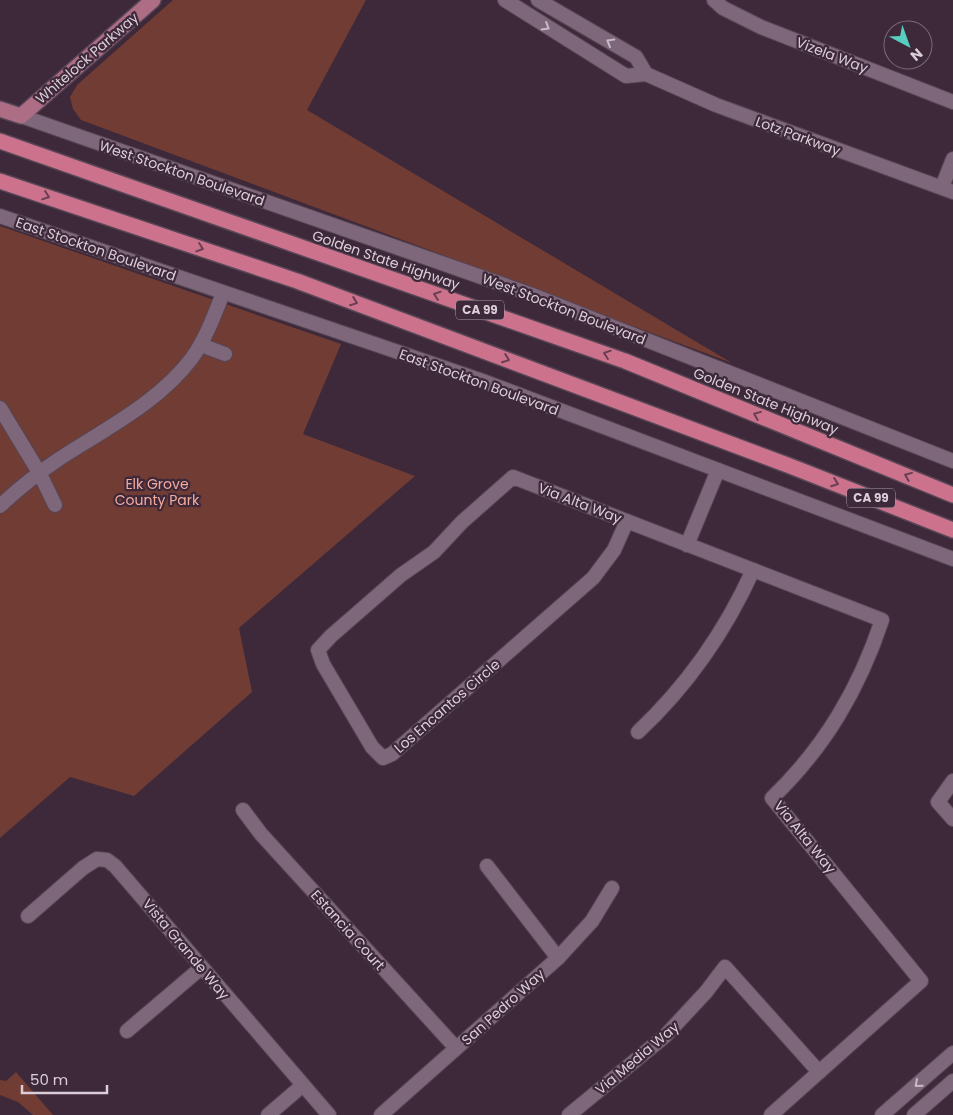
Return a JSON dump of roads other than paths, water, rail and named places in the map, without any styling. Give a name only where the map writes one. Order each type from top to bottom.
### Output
[{"type":"highway","name":"Golden State Highway","points":[[0,141],[625,361],[953,495]]},
{"type":"highway","name":"CA 99","points":[[0,181],[298,281],[790,466],[953,530]]},
{"type":"main road","name":"Whitelock Parkway","points":[[21,116],[153,0]]},
{"type":"main road","name":"West Stockton Boulevard","points":[[0,109],[21,116]]},
{"type":"street","name":"Lotz Parkway","points":[[505,0],[626,76],[646,74],[716,105],[947,190]]},
{"type":"street","name":"Lotz Parkway","points":[[538,0],[636,57],[646,74]]},
{"type":"street","name":"Vizela Way","points":[[714,0],[723,8],[761,27],[953,102]]},
{"type":"street","name":"West Stockton Boulevard","points":[[21,116],[530,294],[953,461]]},
{"type":"street","points":[[947,190],[953,159]]},
{"type":"street","name":"East Stockton Boulevard","points":[[0,216],[480,380],[953,560]]},
{"type":"street","points":[[0,506],[58,460],[120,422],[162,389],[190,360],[200,345],[224,293]]},
{"type":"street","points":[[200,345],[225,354]]},
{"type":"street","points":[[0,408],[40,474],[55,505]]},
{"type":"street","points":[[687,545],[718,470]]},
{"type":"street","name":"Via Alta Way","points":[[513,477],[882,620],[863,672],[837,720],[805,763],[772,798],[921,981],[771,1115]]},
{"type":"street","name":"Los Encantos Circle","points":[[513,477],[462,522],[434,552],[401,575],[322,643],[318,650],[323,664],[372,747],[383,758],[400,748],[576,594],[609,557],[627,521]]},
{"type":"street","points":[[638,732],[666,705],[706,656],[734,609],[753,570]]},
{"type":"street","points":[[953,781],[938,802],[953,819]]},
{"type":"street","name":"Estancia Court","points":[[243,810],[261,834],[456,1048]]},
{"type":"street","name":"Vista Grande Way","points":[[28,916],[83,868],[97,859],[108,860],[328,1115]]},
{"type":"street","points":[[487,866],[558,958]]},
{"type":"street","name":"San Pedro Way","points":[[381,1115],[558,958],[592,921],[612,888]]},
{"type":"street","name":"Via Media Way","points":[[569,1115],[665,1036],[706,992],[725,967],[819,1072]]},
{"type":"street","points":[[127,1031],[201,968]]},
{"type":"street","points":[[882,1115],[953,1053]]},
{"type":"street","points":[[914,1115],[953,1081]]},
{"type":"street","points":[[268,1115],[303,1085]]},
{"type":"park label","name":"Elk Grove County Park","points":[[157,492]]}]
